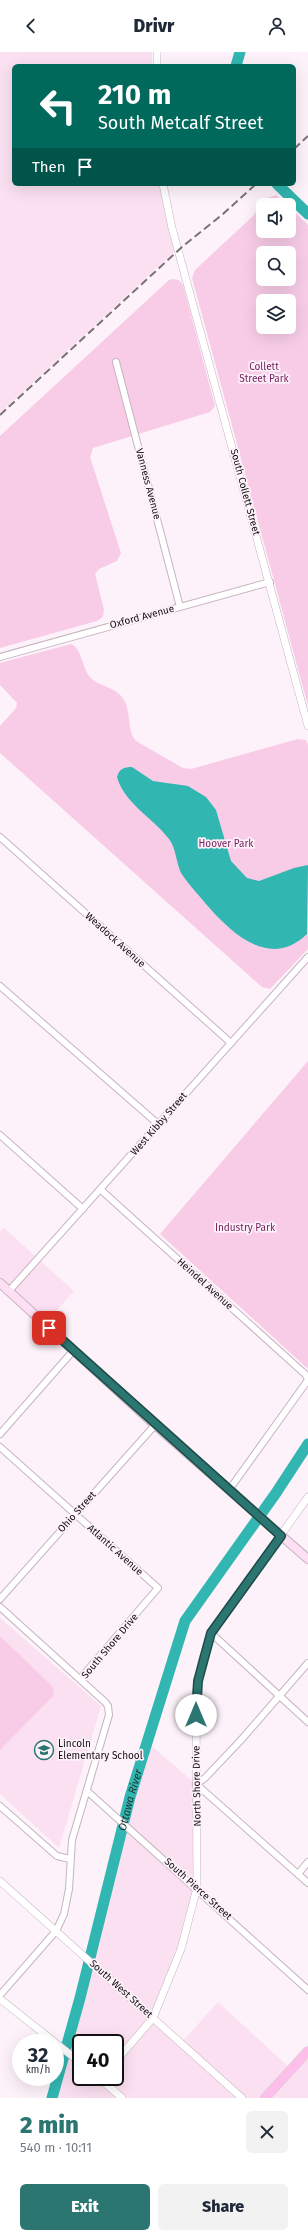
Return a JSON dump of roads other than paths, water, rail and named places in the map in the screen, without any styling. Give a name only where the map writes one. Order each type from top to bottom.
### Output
[{"type":"main road","points":[[0,1283],[155,1425],[308,1559]]},
{"type":"main road","points":[[265,2098],[308,2051]]},
{"type":"street","points":[[157,52],[157,64]]},
{"type":"street","name":"South Collett Street","points":[[164,186],[308,726]]},
{"type":"street","name":"Vanness Avenue","points":[[116,362],[180,607]]},
{"type":"street","name":"Oxford Avenue","points":[[0,657],[270,582]]},
{"type":"street","name":"Weadock Avenue","points":[[0,837],[231,1043]]},
{"type":"street","name":"West Kibby Street","points":[[9,1291],[308,957]]},
{"type":"street","points":[[0,986],[158,1124]]},
{"type":"street","points":[[0,1135],[83,1209]]},
{"type":"street","name":"Heindel Avenue","points":[[101,1190],[305,1374],[308,1380]]},
{"type":"street","points":[[0,1434],[73,1350]]},
{"type":"street","points":[[229,1490],[308,1380]]},
{"type":"street","name":"Ohio Street","points":[[0,1599],[155,1425]]},
{"type":"street","name":"Atlantic Avenue","points":[[0,1447],[158,1588]]},
{"type":"street","name":"North Shore Drive","points":[[124,2051],[152,2018],[181,1950],[197,1888],[196,1692],[202,1661],[211,1633],[308,1497]]},
{"type":"street","name":"South Shore Drive","points":[[56,1931],[67,1902],[72,1840],[106,1728],[109,1710],[104,1702],[80,1678],[158,1588]]},
{"type":"street","points":[[0,1607],[80,1678]]},
{"type":"street","points":[[211,1633],[308,1722]]},
{"type":"street","points":[[308,1663],[222,1760],[196,1784],[308,1883]]},
{"type":"street","name":"South Pierce Street","points":[[87,1790],[308,1990]]},
{"type":"street","points":[[0,1806],[57,1856],[70,1859]]},
{"type":"street","points":[[298,1874],[308,1862]]},
{"type":"street","name":"South West Street","points":[[0,1880],[242,2098]]},
{"type":"street","points":[[0,1994],[56,1931]]},
{"type":"street","points":[[0,1998],[72,2055]]},
{"type":"street","points":[[109,2086],[122,2098]]},
{"type":"water","points":[[132,767],[153,781],[188,786],[206,797],[216,810],[231,861],[247,878],[259,881],[294,868],[308,865],[307,934],[293,944],[279,949],[265,948],[239,936],[227,926],[206,904],[181,873],[169,839],[132,803],[126,795],[117,777],[119,772],[124,768]]},
{"type":"waterway","name":"Ottawa River","points":[[237,64],[240,52]]},
{"type":"waterway","name":"Ottawa River","points":[[279,186],[308,214]]},
{"type":"waterway","name":"Ottawa River","points":[[52,2098],[80,1998],[130,1797],[185,1621],[276,1493],[308,1444]]},
{"type":"railway","points":[[296,147],[308,136]]},
{"type":"railway","points":[[0,415],[183,246],[223,214],[254,186]]},
{"type":"place","name":"Lincoln Elementary School","points":[[44,1750]]},
{"type":"park label","name":"Collett Street Park","points":[[264,372]]},
{"type":"park label","name":"Hoover Park","points":[[226,844]]},
{"type":"park label","name":"Industry Park","points":[[245,1228]]}]
